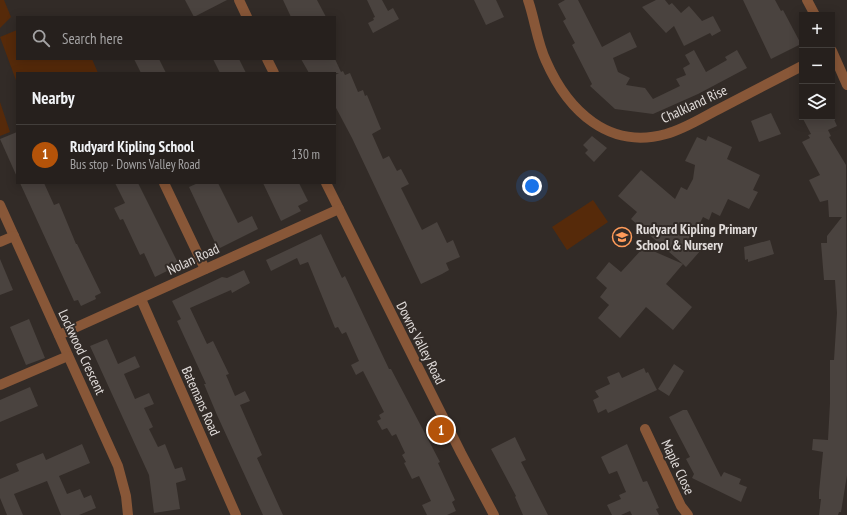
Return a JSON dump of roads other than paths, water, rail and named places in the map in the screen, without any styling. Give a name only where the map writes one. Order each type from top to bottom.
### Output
[{"type":"street","points":[[239,0],[247,16]]},
{"type":"street","name":"Chalkland Rise","points":[[528,0],[545,61],[566,96],[588,120],[602,129],[624,137],[649,138],[672,132],[799,68]]},
{"type":"street","points":[[808,0],[814,12]]},
{"type":"street","points":[[835,57],[847,85]]},
{"type":"street","points":[[268,60],[274,72]]},
{"type":"street","points":[[164,184],[205,269]]},
{"type":"street","name":"Downs Valley Road","points":[[326,184],[494,515]]},
{"type":"street","name":"Lockwood Crescent","points":[[0,205],[118,466],[126,496],[128,515]]},
{"type":"street","name":"Nolan Road","points":[[59,335],[339,209]]},
{"type":"street","points":[[0,242],[14,236]]},
{"type":"street","name":"Batemans Road","points":[[141,299],[236,515]]},
{"type":"street","points":[[0,385],[68,356]]},
{"type":"street","name":"Maple Close","points":[[645,429],[681,506],[688,515]]},
{"type":"place","name":"Rudyard Kipling Primary School & Nursery","points":[[622,237]]},
{"type":"place","name":"Rudyard Kipling School","points":[[441,430]]}]
